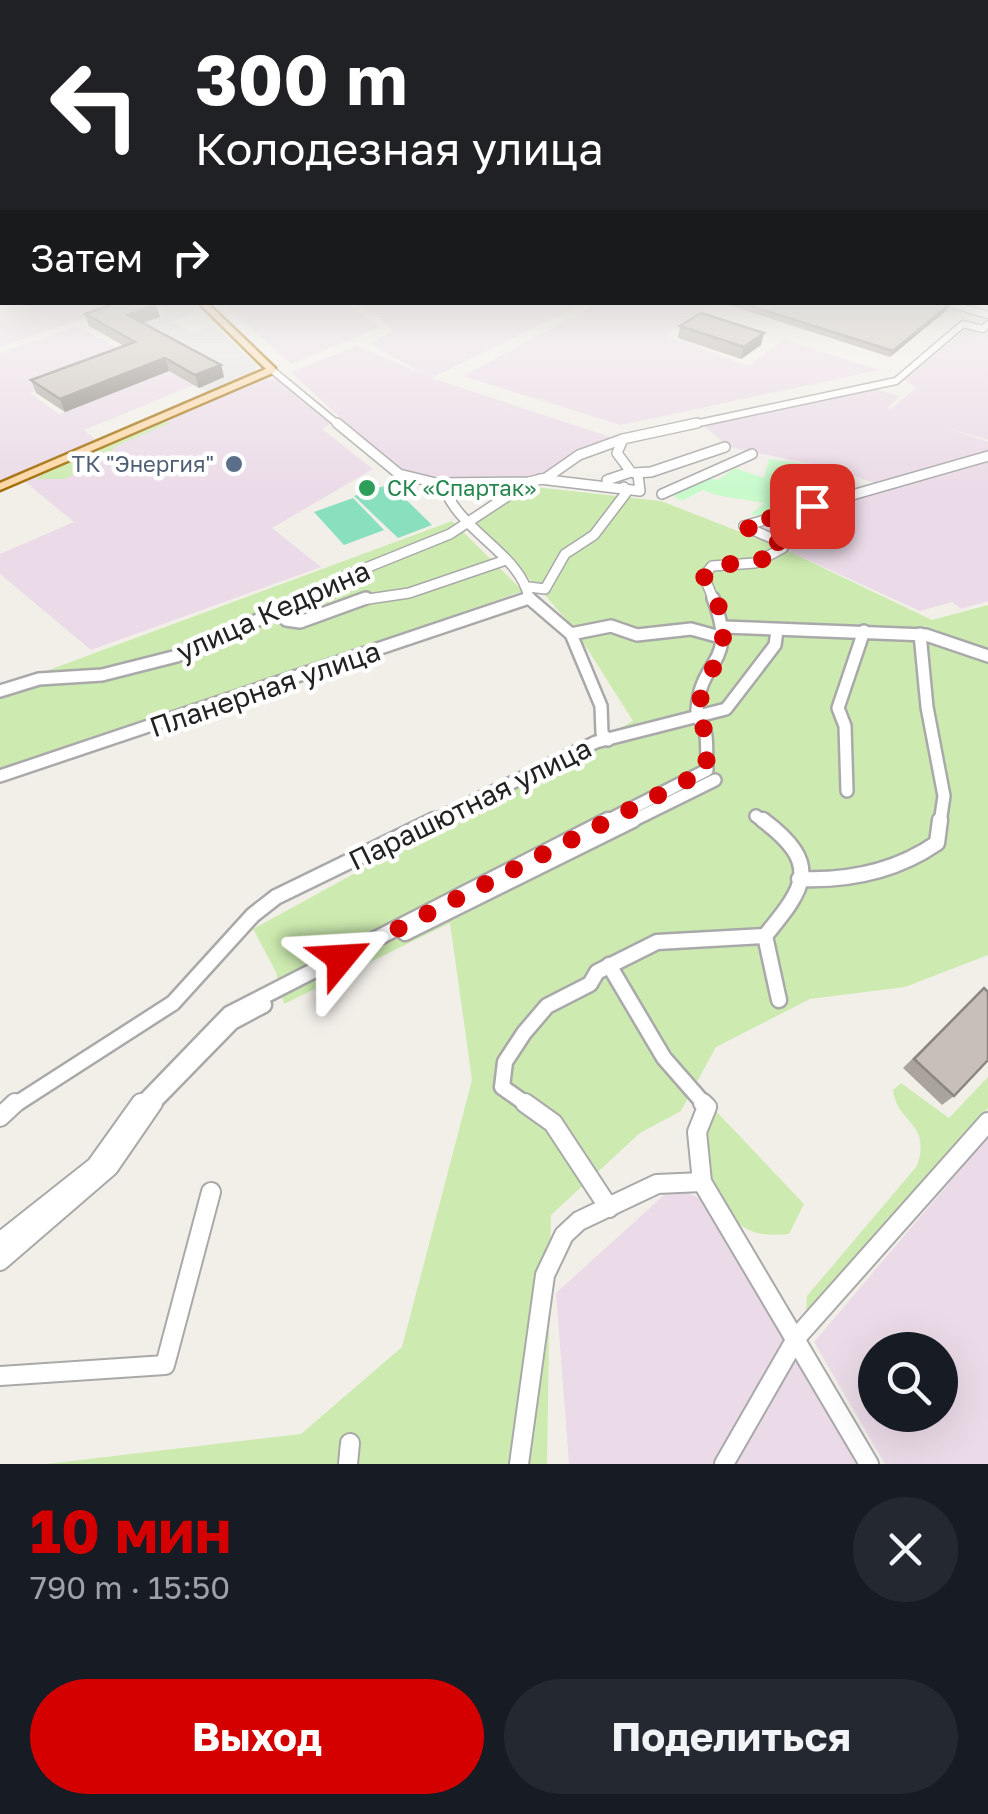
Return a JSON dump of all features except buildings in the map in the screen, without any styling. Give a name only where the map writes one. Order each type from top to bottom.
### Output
[{"type":"main road","points":[[0,487],[272,370],[257,355]]},
{"type":"street","name":"улица Кедрина","points":[[0,691],[39,679],[102,674],[154,664],[280,610],[341,578],[450,534],[534,480],[601,445],[896,381],[927,355]]},
{"type":"street","points":[[272,370],[390,469],[442,482],[534,480],[640,490],[634,474],[617,453],[601,445]]},
{"type":"street","points":[[617,453],[623,438]]},
{"type":"street","points":[[583,483],[618,479],[725,447]]},
{"type":"street","points":[[662,494],[752,454]]},
{"type":"street","points":[[0,1242],[96,1166],[143,1100],[229,1014],[707,770],[705,731],[696,714],[709,669],[720,656],[722,632],[716,600],[704,580],[706,571],[718,565],[755,563],[783,548],[778,540],[744,526],[988,456]]},
{"type":"street","points":[[442,482],[444,497],[464,524],[571,634],[573,653],[590,674],[602,704],[602,732],[608,740]]},
{"type":"street","name":"Планерная улица","points":[[0,776],[545,590],[565,554],[594,534],[626,493],[624,487]]},
{"type":"street","points":[[280,610],[286,620],[300,622],[360,599],[408,593],[503,561]]},
{"type":"street","points":[[571,634],[611,626],[637,635],[690,629],[722,632],[746,625],[776,631],[920,634],[986,651]]},
{"type":"street","name":"Парашютная улица","points":[[0,1117],[19,1100],[173,1003],[253,915],[276,897],[596,742],[682,722],[733,704],[775,646],[776,631]]},
{"type":"street","points":[[847,791],[845,726],[838,708],[864,631]]},
{"type":"street","points":[[800,879],[827,881],[882,870],[922,855],[937,843],[942,827],[943,783],[927,708],[920,634]]},
{"type":"street","points":[[0,1262],[109,1167],[138,1120],[232,1022],[715,780]]},
{"type":"street","points":[[609,1208],[553,1123],[502,1086],[505,1062],[547,1006],[590,984],[596,972],[609,965],[658,942],[765,936],[799,894],[800,879],[798,862],[782,832],[756,816]]},
{"type":"street","points":[[765,936],[779,1000]]},
{"type":"street","points":[[609,965],[661,1056],[684,1086],[707,1106],[696,1132],[702,1182],[869,1464]]},
{"type":"street","points":[[724,1464],[797,1337],[988,1122]]},
{"type":"street","points":[[519,1464],[545,1275],[552,1253],[579,1221],[656,1184],[702,1182]]},
{"type":"street","points":[[0,1376],[165,1365],[212,1192]]},
{"type":"street","points":[[348,1464],[350,1442]]},
{"type":"shaded area","points":[[0,355],[129,355],[30,393],[59,414],[169,371],[194,385],[84,430],[97,441],[0,484]]},
{"type":"shaded area","points":[[188,355],[247,355],[257,365],[255,371],[207,392],[199,387],[223,377]]},
{"type":"shaded area","points":[[281,355],[312,355],[291,364]]},
{"type":"shaded area","points":[[333,355],[379,355],[423,374],[391,355],[478,355],[432,378],[613,438],[577,451],[541,477],[442,478],[397,470],[291,372]]},
{"type":"shaded area","points":[[501,355],[719,355],[748,366],[763,355],[833,355],[879,370],[621,425],[463,376]]},
{"type":"shaded area","points":[[934,355],[988,355],[988,440],[938,425],[988,442],[988,452],[877,484],[835,469],[729,447],[701,423],[871,388],[899,396],[888,408],[891,409],[916,388],[905,380]]},
{"type":"shaded area","points":[[263,379],[276,379],[330,424],[322,429],[373,469],[272,528],[321,567],[91,650],[0,574],[0,554],[74,522],[24,481]]},
{"type":"shaded area","points":[[988,458],[988,601],[961,609],[952,602],[920,611],[740,529]]},
{"type":"shaded area","points":[[988,1137],[988,1464],[885,1464],[866,1432],[958,1432],[958,1332],[858,1332],[858,1418],[814,1342]]},
{"type":"shaded area","points":[[673,1187],[702,1199],[788,1333],[857,1464],[569,1464],[556,1293]]},
{"type":"green space","points":[[163,419],[170,423],[114,447],[110,457],[64,479],[36,479],[55,466]]},
{"type":"green space","points":[[769,459],[833,468],[850,475],[817,499],[777,515],[751,514],[764,503],[703,490],[682,501],[673,496],[708,478],[718,480],[735,468],[764,478]]},
{"type":"green space","points":[[390,484],[432,525],[398,538],[354,496]]},
{"type":"green space","points":[[535,487],[661,501],[784,549],[932,620],[988,605],[988,955],[905,987],[810,999],[716,1047],[681,1111],[640,1133],[551,1215],[547,1464],[46,1464],[301,1434],[402,1347],[472,1080],[450,923],[284,1004],[276,972],[253,929],[633,721],[576,631],[538,587],[471,524]]},
{"type":"green space","points":[[353,498],[384,530],[344,545],[314,512]]},
{"type":"green space","points":[[452,521],[523,591],[0,774],[0,688]]},
{"type":"green space","points":[[988,1077],[988,1108],[806,1312],[807,1296],[917,1166],[920,1140],[893,1090],[901,1083],[949,1118]]},
{"type":"green space","points":[[714,1109],[804,1204],[789,1234],[754,1232],[726,1209],[707,1157],[708,1123]]},
{"type":"place","name":"ТК \"Энергия\"","points":[[234,464]]},
{"type":"place","name":"СК «Спартак»","points":[[367,488]]},
{"type":"route","points":[[341,958],[707,770],[705,731],[696,714],[709,669],[720,656],[724,627],[704,576],[712,566],[755,563],[773,556],[782,550],[782,544],[744,526],[812,506]]}]
